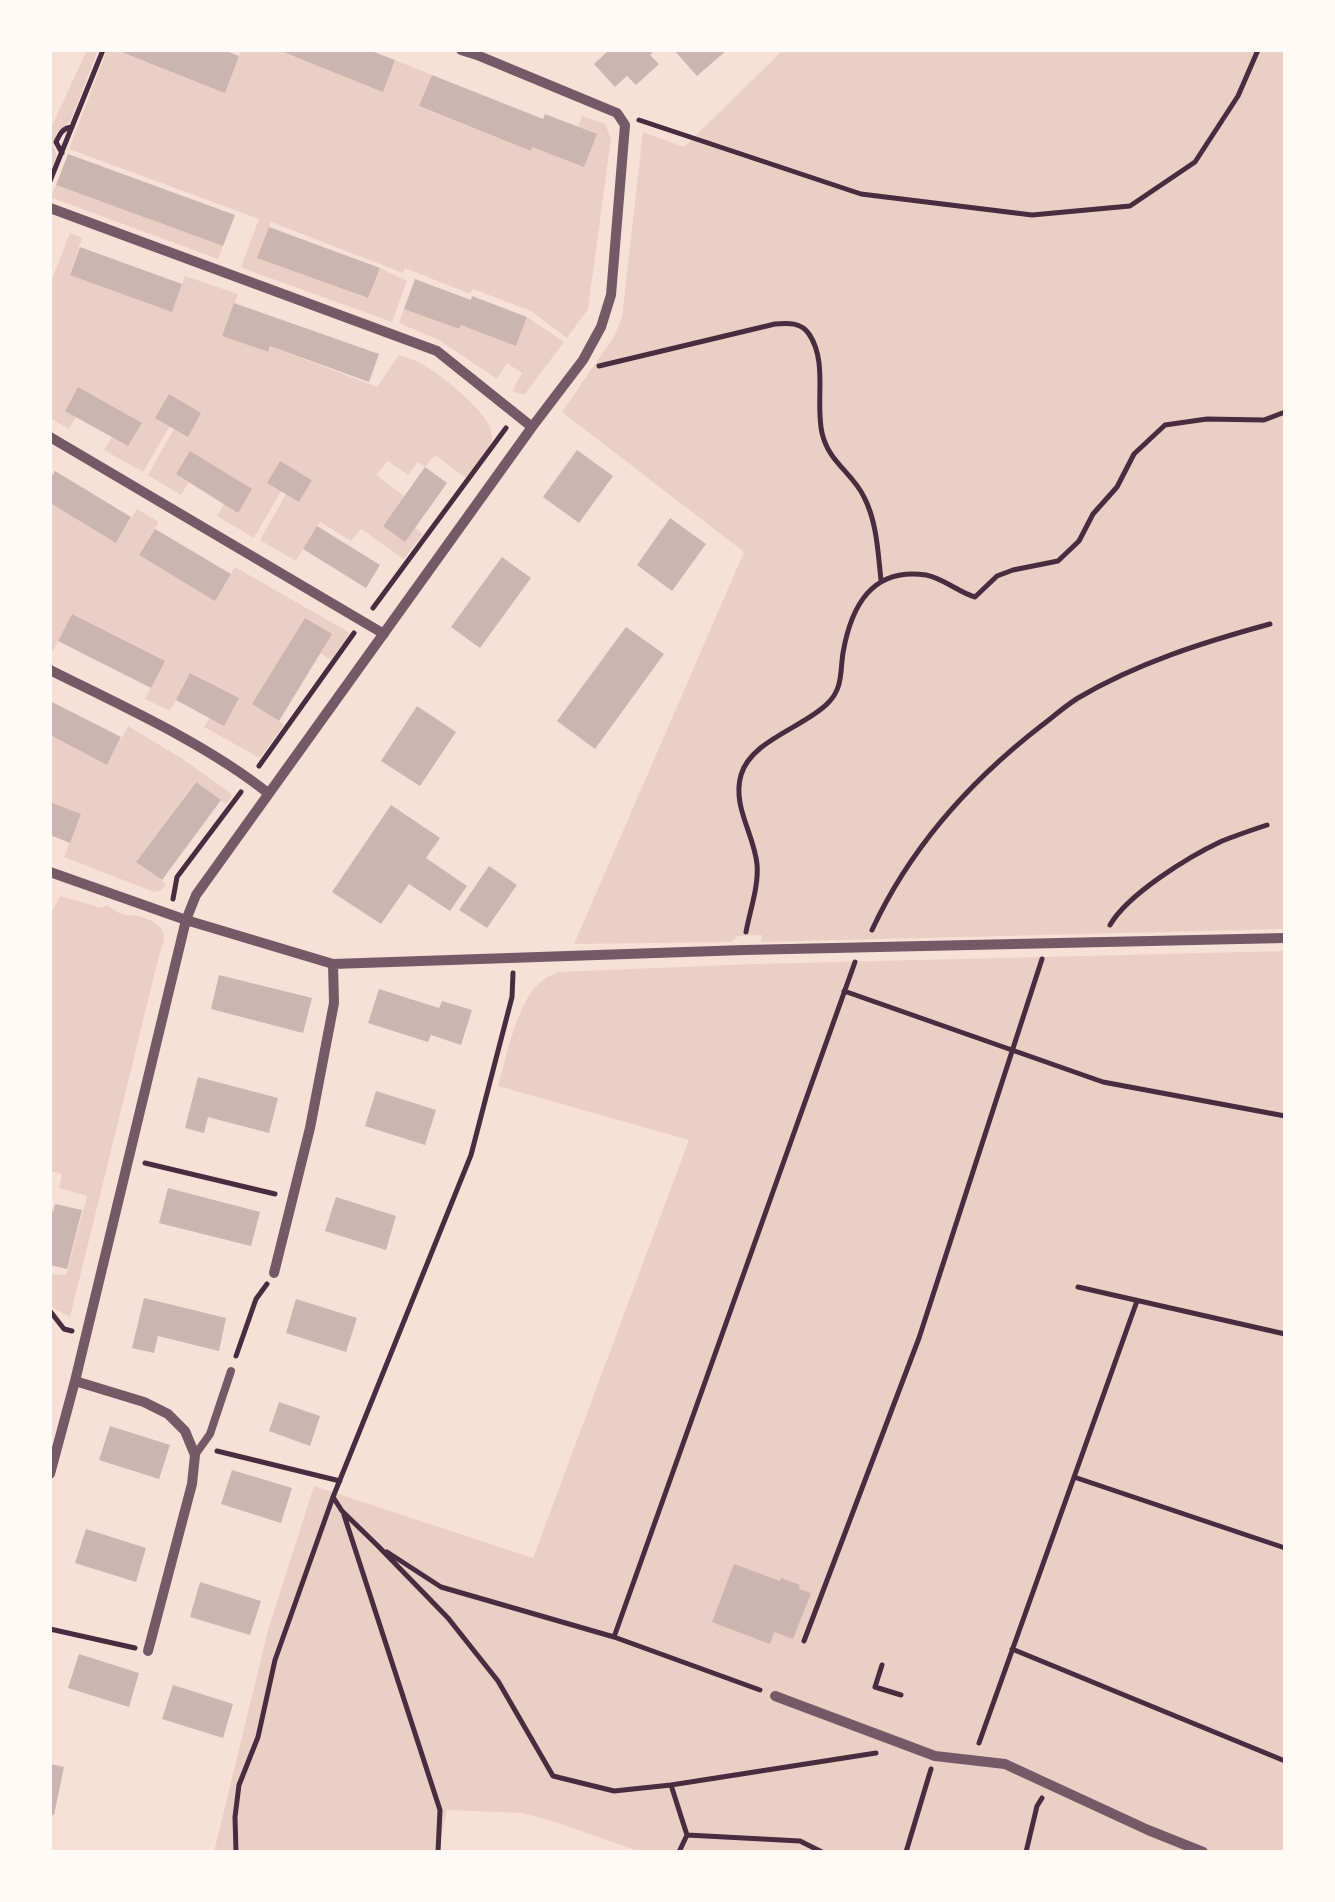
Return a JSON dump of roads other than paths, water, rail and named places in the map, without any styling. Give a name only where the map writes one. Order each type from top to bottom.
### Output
[{"type":"street","points":[[50,1474],[186,920],[196,894],[583,360],[602,327],[611,295],[625,125],[617,113],[461,50]]},
{"type":"street","points":[[50,208],[437,351],[532,428]]},
{"type":"street","points":[[50,438],[384,634]]},
{"type":"street","points":[[50,670],[152,721],[250,779],[268,794]]},
{"type":"street","points":[[50,872],[186,920],[334,964],[1285,938]]},
{"type":"street","points":[[274,1273],[310,1128],[334,1003],[334,964]]},
{"type":"street","points":[[75,1381],[144,1402],[168,1414],[185,1431],[195,1454],[192,1484],[148,1651]]},
{"type":"street","points":[[776,1696],[936,1756],[1005,1764],[1203,1852]]},
{"type":"lane","points":[[195,1454],[210,1434],[231,1371]]}]
